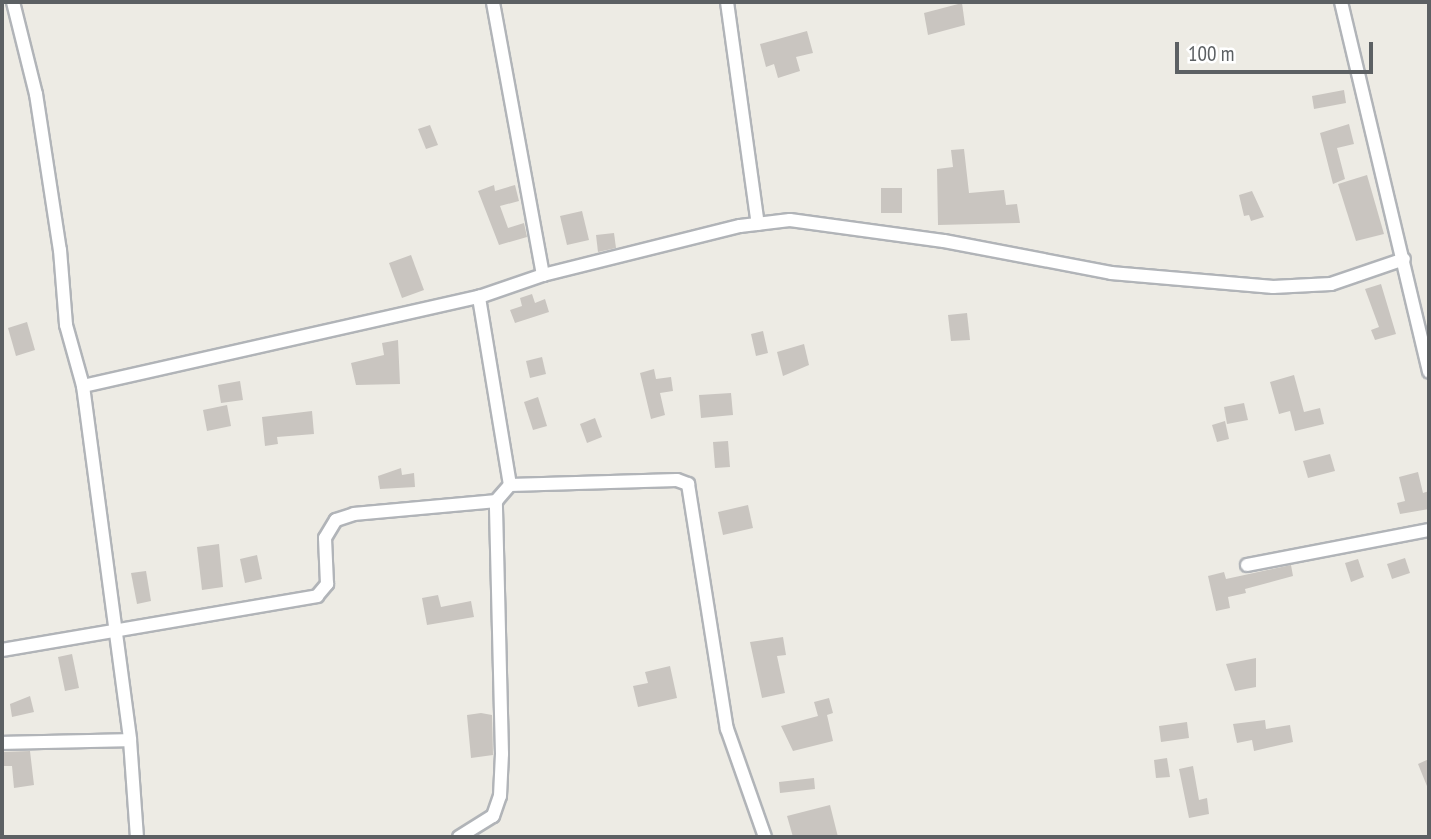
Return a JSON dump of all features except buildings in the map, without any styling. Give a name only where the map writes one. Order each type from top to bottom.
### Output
[{"type":"street","points":[[13,2],[36,94],[60,250],[66,325],[83,386],[131,740],[137,837]]},
{"type":"street","points":[[494,2],[543,275]]},
{"type":"street","points":[[727,2],[758,224]]},
{"type":"street","points":[[1341,2],[1429,372]]},
{"type":"street","points":[[83,386],[479,297],[543,275],[758,224],[799,221],[944,241],[1111,273],[1273,288],[1331,284],[1404,259]]},
{"type":"street","points":[[479,297],[510,485]]},
{"type":"street","points":[[2,650],[317,596],[327,583],[326,538],[336,520],[354,514],[496,500],[510,485],[677,480],[688,484],[727,729],[765,837]]},
{"type":"street","points":[[459,837],[493,816],[500,796],[501,572],[496,500]]},
{"type":"street","points":[[1247,565],[1429,530]]},
{"type":"street","points":[[2,743],[131,740]]}]
